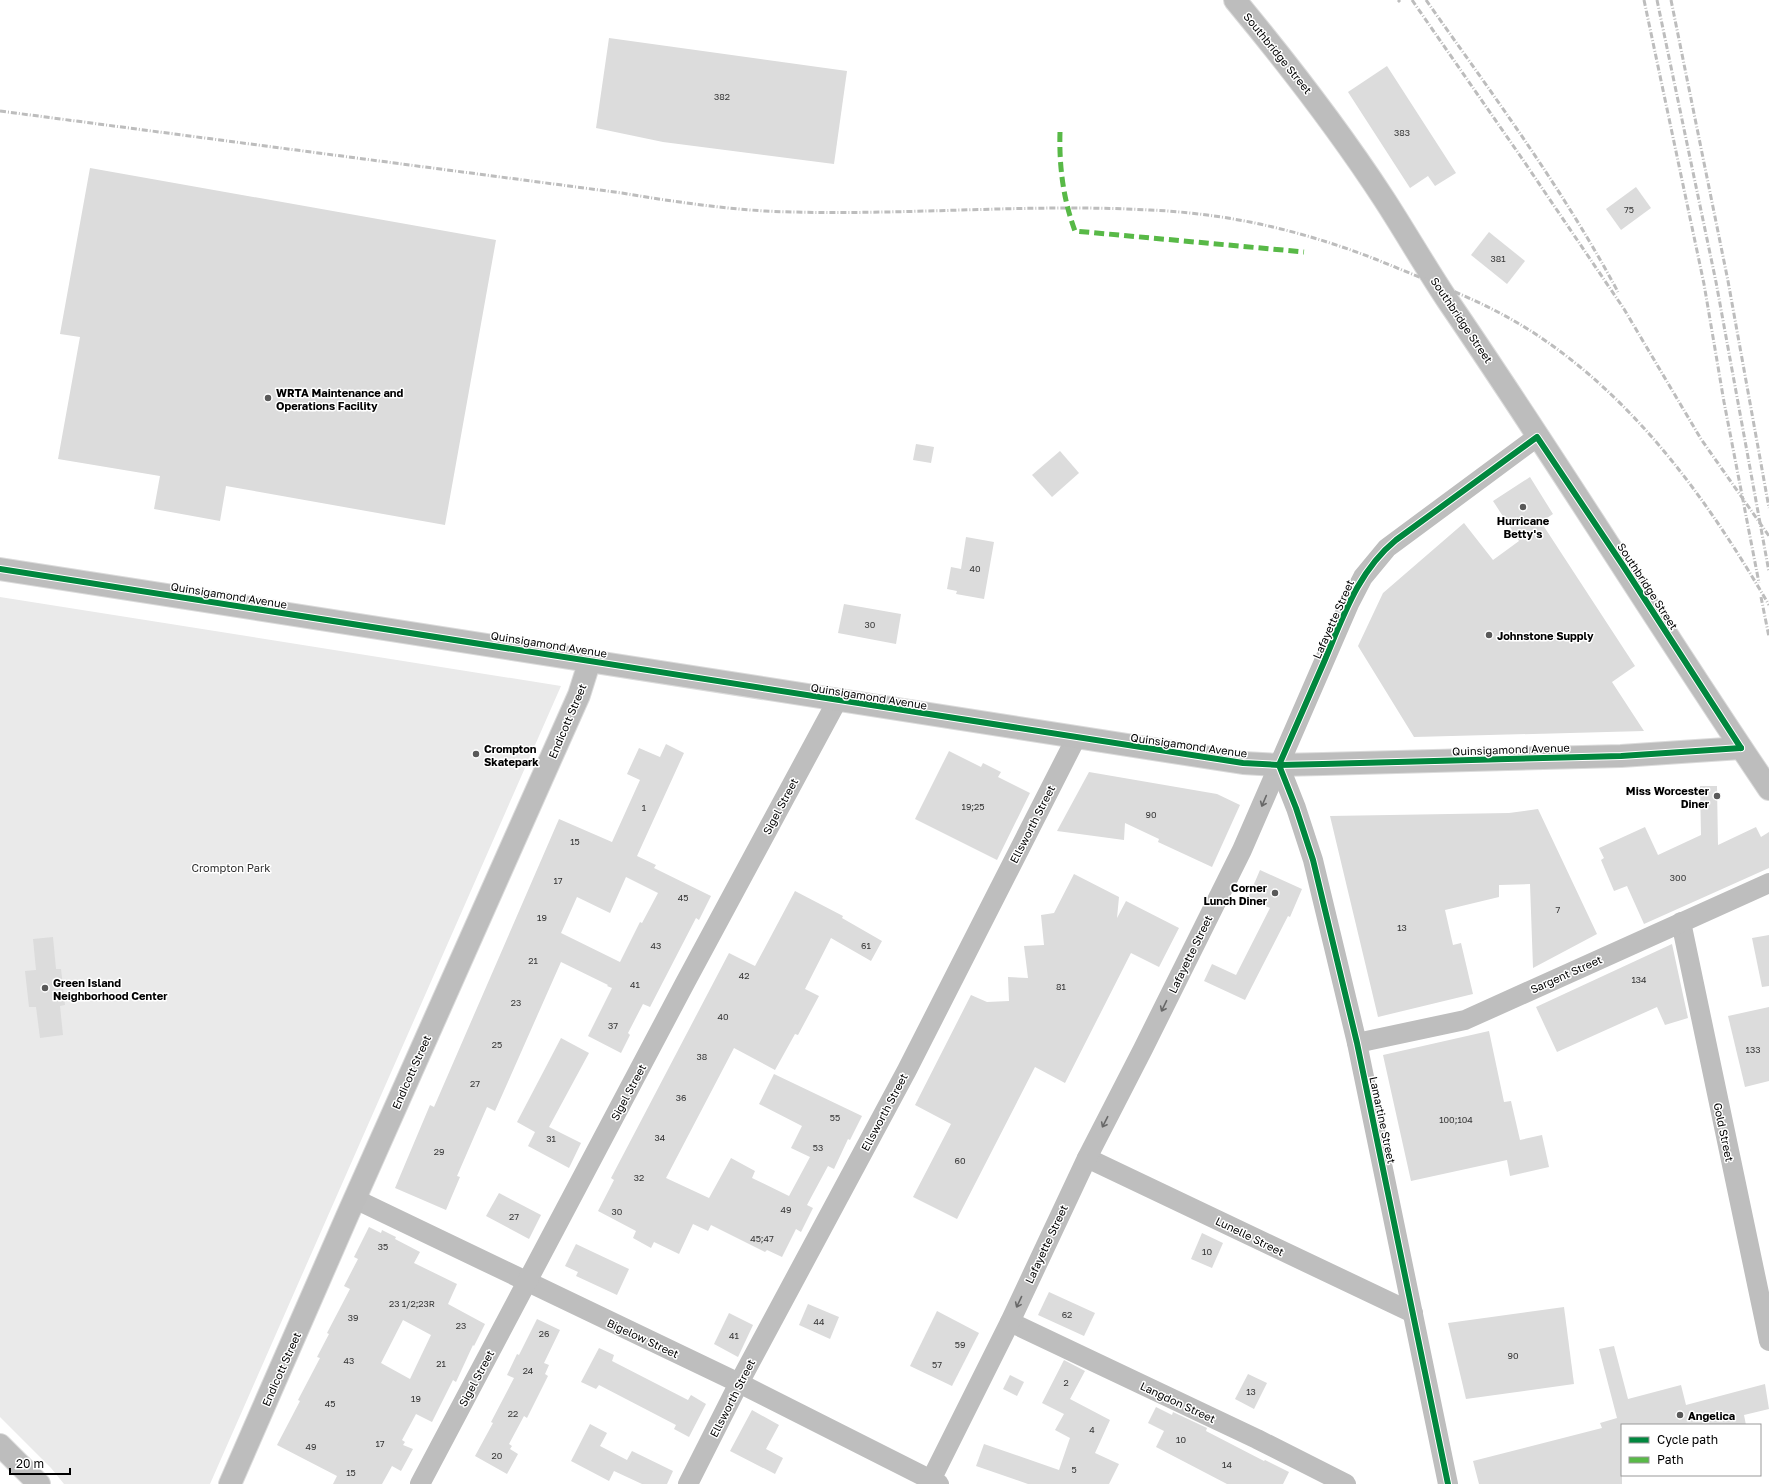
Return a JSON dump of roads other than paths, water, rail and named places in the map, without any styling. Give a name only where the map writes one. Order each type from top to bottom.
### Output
[{"type":"main road","name":"Southbridge Street","points":[[1235,0],[1313,96],[1374,185],[1537,437],[1769,789]]},
{"type":"main road","name":"Quinsigamond Avenue","points":[[0,569],[364,627],[590,660],[837,701],[1213,760],[1279,765],[1621,756],[1741,748]]},
{"type":"main road","name":"Endicott Street","points":[[230,1484],[579,695],[590,660]]},
{"type":"main road","points":[[0,1445],[40,1484]]},
{"type":"street","name":"Lafayette Street","points":[[933,1483],[1087,1158],[1239,857],[1349,604],[1370,566],[1396,540],[1537,437]]},
{"type":"street","name":"Sigel Street","points":[[420,1484],[837,701]]},
{"type":"street","name":"Ellsworth Street","points":[[688,1484],[739,1383],[907,1070],[1076,738]]},
{"type":"street","name":"Lamartine Street","points":[[1279,765],[1294,802],[1313,860],[1357,1043],[1448,1484]]},
{"type":"street","name":"Sargent Street","points":[[1357,1043],[1465,1020],[1769,883]]},
{"type":"street","name":"Gold Street","points":[[1681,922],[1769,1341]]},
{"type":"street","name":"Lunelle Street","points":[[1087,1158],[1413,1314]]},
{"type":"street","name":"Bigelow Street","points":[[355,1199],[526,1283],[739,1383],[933,1483]]},
{"type":"street","name":"Langdon Street","points":[[1010,1322],[1257,1439],[1346,1484]]},
{"type":"railway","points":[[1412,0],[1624,309],[1701,439],[1769,536]]},
{"type":"railway","points":[[1426,0],[1551,179],[1597,254],[1618,292]]},
{"type":"railway","points":[[1644,0],[1704,284],[1724,402],[1759,583]]},
{"type":"railway","points":[[1657,0],[1716,282],[1769,572]]},
{"type":"railway","points":[[1671,0],[1728,281],[1769,508]]},
{"type":"railway","points":[[0,111],[729,208],[765,211],[813,212],[1102,208],[1183,212],[1215,216],[1279,228],[1341,246],[1471,299],[1521,325],[1574,362],[1607,391],[1639,423],[1668,456],[1722,529],[1769,605]]},
{"type":"railway","points":[[1761,597],[1769,637]]},
{"type":"place","name":"WRTA Maintenance and Operations Facility","points":[[268,398]]},
{"type":"place","name":"Hurricane Betty's","points":[[1523,507]]},
{"type":"place","name":"Johnstone Supply","points":[[1489,635]]},
{"type":"place","name":"Crompton Skatepark","points":[[476,754]]},
{"type":"place","name":"Miss Worcester Diner","points":[[1717,796]]},
{"type":"place","name":"Corner Lunch Diner","points":[[1275,893]]},
{"type":"place","name":"Green Island Neighborhood Center","points":[[45,988]]},
{"type":"place","name":"Angelica","points":[[1680,1415]]},
{"type":"park label","name":"Crompton Park","points":[[231,867]]}]
